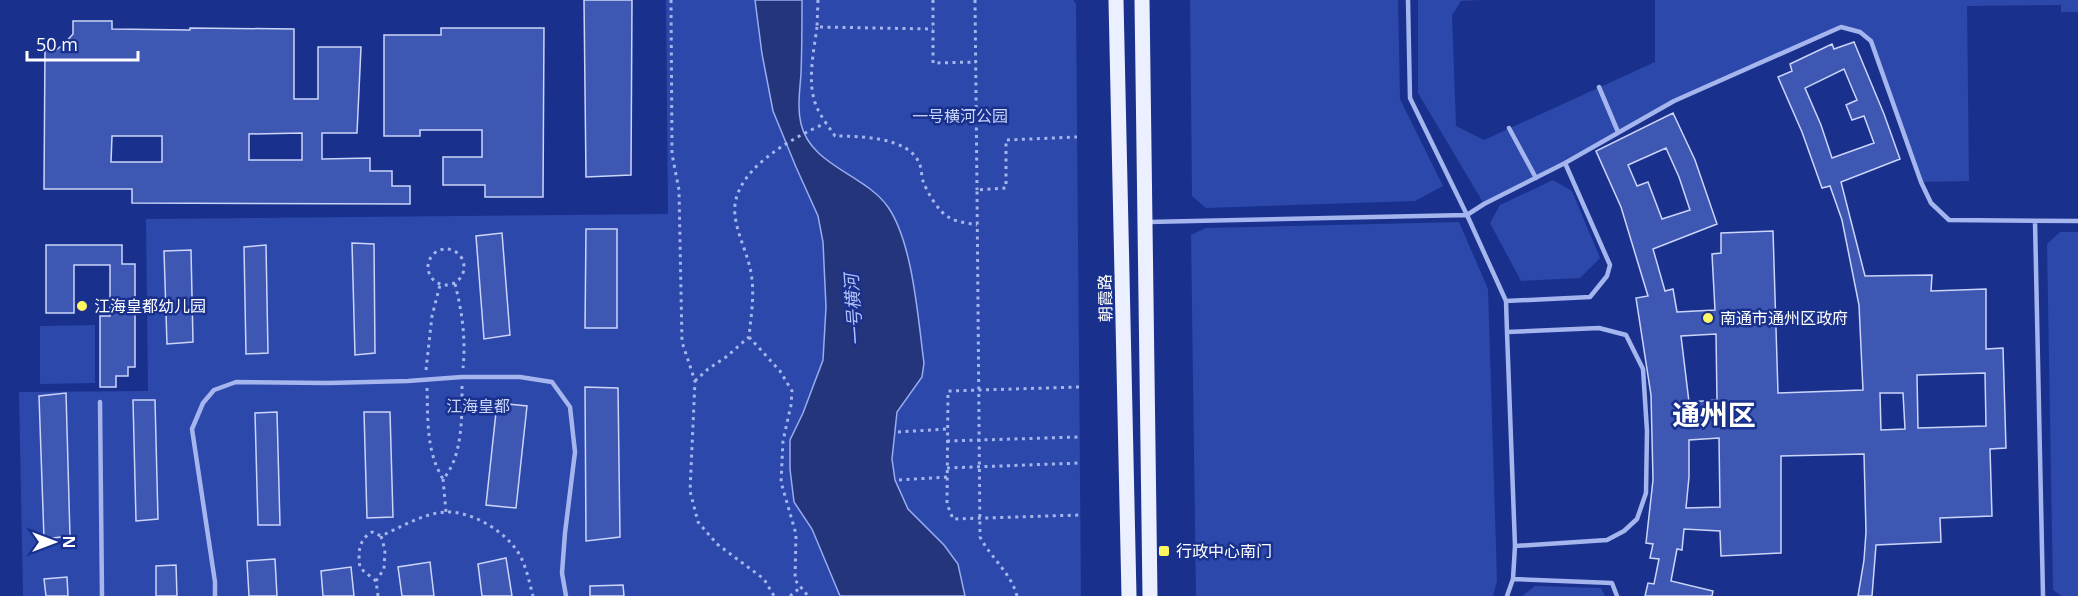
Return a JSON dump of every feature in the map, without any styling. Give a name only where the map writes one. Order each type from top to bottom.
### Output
[{"type":"main road","name":"朝霞路","points":[[1116,0],[1129,596]]},
{"type":"main road","points":[[1142,0],[1150,596]]},
{"type":"lane","points":[[1408,0],[1410,98],[1506,301],[1515,546],[1513,579],[1507,596]]},
{"type":"lane","points":[[1145,222],[1467,215],[1618,132],[1716,82],[1841,27],[1860,32],[1871,40],[1921,182],[1932,203],[1950,220],[2078,221]]},
{"type":"lane","points":[[1599,87],[1618,132]]},
{"type":"lane","points":[[1509,128],[1536,177]]},
{"type":"lane","points":[[1506,301],[1590,297],[1607,276],[1610,265],[1565,163]]},
{"type":"lane","points":[[2035,221],[2043,596]]},
{"type":"lane","points":[[1507,332],[1599,328],[1626,335],[1642,369],[1647,431],[1646,493],[1637,519],[1624,531],[1607,540],[1515,546]]},
{"type":"lane","points":[[215,596],[215,582],[192,429],[203,403],[214,390],[236,382],[328,383],[462,377],[520,377],[552,382],[570,407],[575,452],[562,573],[566,596]]},
{"type":"lane","points":[[100,402],[102,596]]},
{"type":"lane","points":[[1513,579],[1612,583],[1617,596]]},
{"type":"path","points":[[671,0],[672,154],[679,190],[682,342],[695,381],[690,491],[698,522],[717,544],[765,579],[774,596]]},
{"type":"path","points":[[818,0],[812,61],[813,98],[835,136],[861,136],[886,140],[909,151],[919,162],[923,181],[937,206],[949,218],[977,225]]},
{"type":"path","points":[[933,0],[933,63],[976,62]]},
{"type":"path","points":[[975,0],[980,537],[988,552],[1002,568],[1017,596]]},
{"type":"path","points":[[817,27],[933,29]]},
{"type":"path","points":[[695,381],[749,337],[753,307],[751,274],[735,215],[738,192],[766,156],[826,123]]},
{"type":"path","points":[[977,190],[1006,188],[1006,140],[1077,137]]},
{"type":"path","points":[[450,249],[460,256],[463,262],[463,274],[454,284],[440,285],[430,278],[427,266],[433,254],[450,249]]},
{"type":"path","points":[[749,337],[780,371],[792,391],[783,441],[781,482],[796,534],[795,580],[808,596]]},
{"type":"path","points":[[1079,387],[948,391],[947,504],[953,519],[1080,515]]},
{"type":"path","points":[[898,432],[947,429]]},
{"type":"path","points":[[947,441],[1079,437]]},
{"type":"path","points":[[947,468],[1080,463]]},
{"type":"path","points":[[899,480],[947,477]]},
{"type":"path","points":[[443,479],[446,512]]},
{"type":"path","points":[[376,581],[360,568],[358,551],[364,537],[372,532],[381,536],[429,515],[446,512],[461,513],[484,523],[516,548],[528,576],[533,596]]},
{"type":"path","points":[[378,596],[376,581],[384,569],[385,550],[381,536]]},
{"type":"path","points":[[790,596],[801,587]]},
{"type":"green space","name":"江海皇都","points":[[666,0],[755,0],[773,111],[818,216],[823,242],[826,307],[823,360],[790,440],[790,469],[794,502],[812,529],[840,596],[23,596],[19,392],[148,391],[146,219],[668,214]]},
{"type":"green space","name":"一号横河公园","points":[[802,0],[1073,0],[1076,4],[1081,596],[965,596],[958,564],[944,545],[908,509],[895,481],[892,459],[897,412],[906,397],[862,182],[828,162],[809,143],[801,125],[799,105]]},
{"type":"green space","points":[[1190,0],[1398,0],[1400,99],[1443,186],[1415,201],[1206,208],[1192,196]]},
{"type":"green space","points":[[1418,0],[1480,0],[1461,1],[1452,15],[1456,126],[1484,140],[1655,62],[1655,0],[2078,0],[2078,12],[2061,12],[2061,5],[1967,6],[1969,181],[1921,182],[1871,41],[1860,32],[1841,27],[1674,101],[1484,204],[1418,93]]},
{"type":"green space","points":[[1553,180],[1572,191],[1600,258],[1580,278],[1521,281],[1490,223],[1500,205]]},
{"type":"green space","points":[[1459,222],[1488,289],[1497,581],[1493,596],[1196,596],[1191,235],[1206,228]]},
{"type":"green space","points":[[2060,232],[2078,232],[2078,596],[2062,596],[2053,590],[2047,244]]},
{"type":"green space","points":[[95,325],[95,383],[40,384],[40,326]]},
{"type":"green space","points":[[1535,586],[1601,588],[1605,596],[1522,596]]},
{"type":"water","name":"一号横河","points":[[755,0],[802,0],[799,98],[801,124],[816,150],[866,186],[888,207],[903,240],[917,304],[924,363],[922,377],[897,412],[892,459],[895,480],[908,509],[944,545],[958,564],[965,596],[840,596],[812,529],[794,502],[790,469],[790,440],[823,360],[826,307],[823,242],[818,216],[773,111]]},
{"type":"building","points":[[584,0],[632,0],[631,175],[586,177]]},
{"type":"building","points":[[73,21],[112,21],[112,29],[294,29],[294,99],[318,99],[318,47],[361,47],[357,133],[322,133],[322,159],[370,158],[370,171],[392,171],[392,186],[410,186],[410,204],[132,203],[132,189],[44,189],[45,47],[56,50],[73,34]],"holes":[[[302,133],[302,160],[249,160],[249,134]],[[112,136],[162,136],[162,162],[111,162]]]},
{"type":"building","points":[[441,28],[544,28],[543,197],[485,197],[485,185],[443,185],[443,157],[482,157],[482,130],[420,130],[420,136],[384,136],[384,35],[441,35]]},
{"type":"building","name":"南通市通州区政府","points":[[1854,42],[1900,159],[1841,182],[1865,276],[1932,275],[1931,291],[1986,289],[1986,349],[2003,348],[2006,448],[1990,449],[1992,516],[1940,518],[1941,542],[1876,545],[1872,596],[1858,596],[1866,532],[1864,454],[1781,456],[1781,553],[1721,556],[1720,531],[1684,529],[1682,550],[1677,549],[1671,581],[1713,591],[1712,596],[1645,596],[1648,583],[1654,584],[1659,559],[1650,558],[1653,544],[1646,543],[1653,480],[1651,395],[1636,298],[1648,296],[1621,207],[1596,151],[1673,113],[1695,160],[1717,224],[1653,249],[1665,291],[1673,289],[1677,312],[1715,310],[1712,254],[1721,253],[1721,233],[1773,231],[1778,393],[1863,390],[1859,305],[1842,220],[1830,186],[1822,188],[1802,132],[1778,77],[1792,71],[1790,64],[1832,44],[1834,49]],"holes":[[[1844,69],[1857,100],[1846,105],[1852,120],[1864,116],[1874,143],[1832,158],[1805,88]],[[1666,148],[1690,210],[1662,219],[1648,182],[1637,186],[1628,165]],[[1716,334],[1717,400],[1689,402],[1681,336]],[[1985,373],[1986,426],[1918,428],[1917,375]],[[1880,393],[1903,393],[1905,429],[1881,430]],[[1719,438],[1720,507],[1686,508],[1689,440]]]},
{"type":"building","points":[[586,229],[617,229],[617,328],[585,328]]},
{"type":"building","points":[[502,233],[510,335],[484,339],[476,236]]},
{"type":"building","points":[[352,243],[374,244],[375,353],[355,355]]},
{"type":"building","points":[[46,245],[122,245],[122,264],[135,264],[135,367],[128,367],[128,376],[116,376],[116,387],[100,387],[100,316],[110,316],[110,265],[74,265],[74,313],[46,313]]},
{"type":"building","points":[[266,245],[268,353],[246,354],[244,247]]},
{"type":"building","points":[[191,250],[193,342],[167,344],[164,251]]},
{"type":"building","points":[[585,387],[618,388],[620,537],[586,541]]},
{"type":"building","points":[[66,393],[70,536],[44,539],[39,396]]},
{"type":"building","points":[[133,400],[155,400],[158,519],[136,521]]},
{"type":"building","points":[[497,403],[527,406],[516,508],[486,505]]},
{"type":"building","points":[[277,412],[280,525],[258,525],[255,413]]},
{"type":"building","points":[[364,412],[390,412],[393,517],[367,518]]},
{"type":"building","points":[[506,558],[512,596],[482,596],[478,564]]},
{"type":"building","points":[[275,559],[277,596],[249,596],[247,561]]},
{"type":"building","points":[[430,562],[434,596],[402,596],[398,567]]},
{"type":"building","points":[[176,565],[177,596],[156,596],[156,566]]},
{"type":"building","points":[[351,567],[354,596],[323,596],[321,571]]},
{"type":"building","points":[[67,577],[68,596],[46,596],[44,579]]},
{"type":"building","points":[[623,585],[624,596],[590,596],[590,586]]},
{"type":"place","name":"江海皇都幼儿园","points":[[82,306]]},
{"type":"place","name":"南通市通州区政府","points":[[1708,318]]},
{"type":"place","name":"行政中心南门","points":[[1164,551]]},
{"type":"district","name":"通州区","points":[[1714,414]]}]
